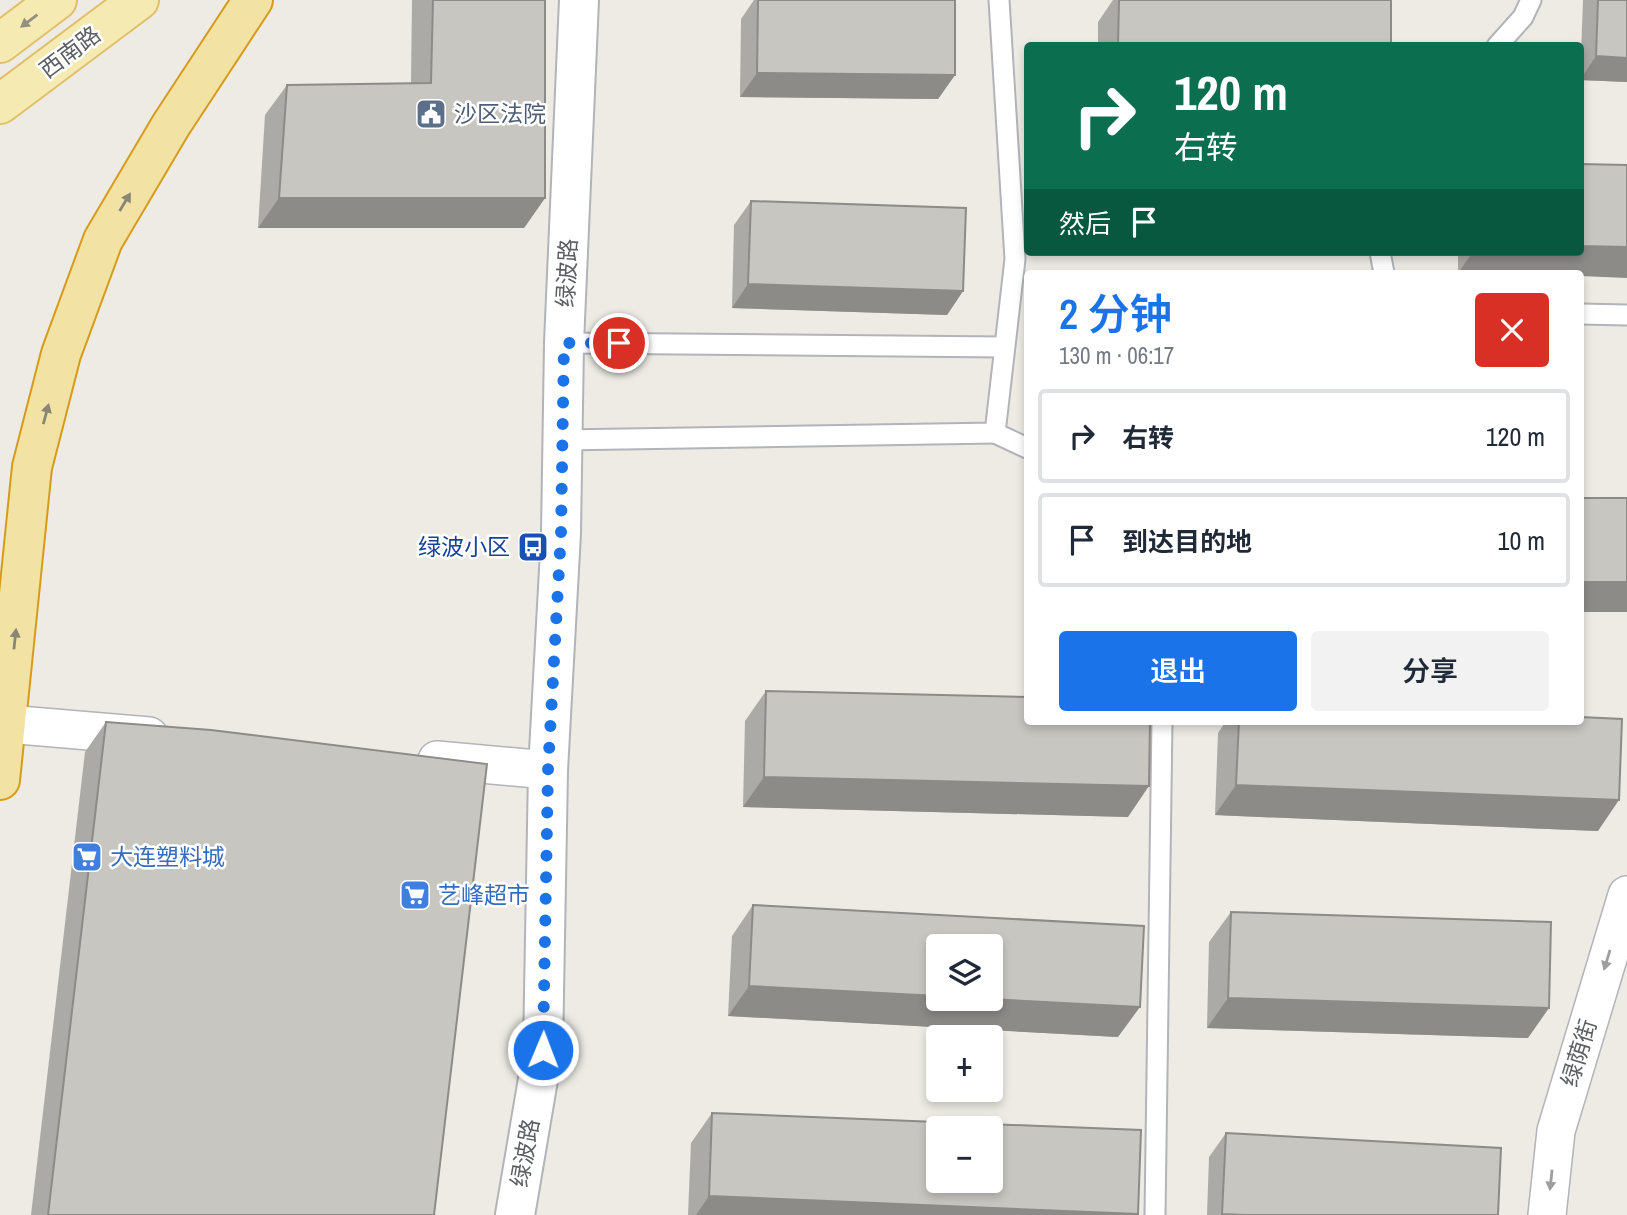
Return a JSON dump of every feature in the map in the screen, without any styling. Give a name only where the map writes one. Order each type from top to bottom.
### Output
[{"type":"highway","points":[[0,780],[32,467],[61,354],[103,240],[171,125],[253,0]]},
{"type":"main road","points":[[0,43],[57,0]]},
{"type":"main road","name":"西南路","points":[[0,104],[125,11]]},
{"type":"street","name":"绿波路","points":[[514,1215],[543,1050],[548,770],[561,533],[564,343],[579,0]]},
{"type":"street","points":[[7,724],[187,739]]},
{"type":"street","points":[[409,758],[548,770]]},
{"type":"street","name":"绿荫街","points":[[1547,1215],[1556,1131],[1627,895]]},
{"type":"lane","points":[[995,433],[1015,259],[999,0]]},
{"type":"lane","points":[[1501,42],[1523,17],[1531,0]]},
{"type":"lane","points":[[1015,259],[1024,245]]},
{"type":"lane","points":[[1584,314],[1627,315]]},
{"type":"lane","points":[[564,343],[1003,347]]},
{"type":"lane","points":[[562,440],[995,433],[1024,447]]},
{"type":"lane","points":[[1156,1215],[1162,725]]},
{"type":"building","name":"沙区法院","points":[[433,0],[545,0],[545,198],[279,198],[287,85],[431,83]]},
{"type":"building","points":[[758,0],[955,0],[955,75],[757,73]]},
{"type":"building","points":[[1119,0],[1391,0],[1391,42],[1118,42]]},
{"type":"building","points":[[1598,0],[1627,0],[1627,58],[1596,56]]},
{"type":"building","points":[[1584,164],[1627,165],[1627,247],[1584,246]]},
{"type":"building","points":[[751,201],[966,208],[963,291],[748,284]]},
{"type":"building","points":[[1584,498],[1627,498],[1627,582],[1584,582]]},
{"type":"building","points":[[766,691],[1024,697],[1024,725],[1150,725],[1149,786],[764,777]]},
{"type":"building","points":[[1584,717],[1622,719],[1619,800],[1236,785],[1239,725],[1584,725]]},
{"type":"building","name":"大连塑料城","points":[[106,722],[211,730],[487,764],[434,1215],[48,1215]]},
{"type":"building","points":[[753,905],[1144,926],[1140,1007],[1003,1000],[1003,934],[926,934],[926,995],[749,986]]},
{"type":"building","points":[[1231,912],[1551,922],[1549,1008],[1228,998]]},
{"type":"building","points":[[712,1113],[926,1121],[926,1193],[1003,1193],[1003,1125],[1141,1130],[1138,1214],[709,1196]]},
{"type":"building","points":[[1226,1133],[1501,1148],[1498,1215],[1222,1214]]},
{"type":"place","name":"沙区法院","points":[[431,114]]},
{"type":"place","name":"绿波小区","points":[[533,547]]},
{"type":"place","name":"大连塑料城","points":[[87,857]]},
{"type":"place","name":"艺峰超市","points":[[415,895]]},
{"type":"route","points":[[543,1050],[548,770],[561,533],[564,343],[619,343]]}]
